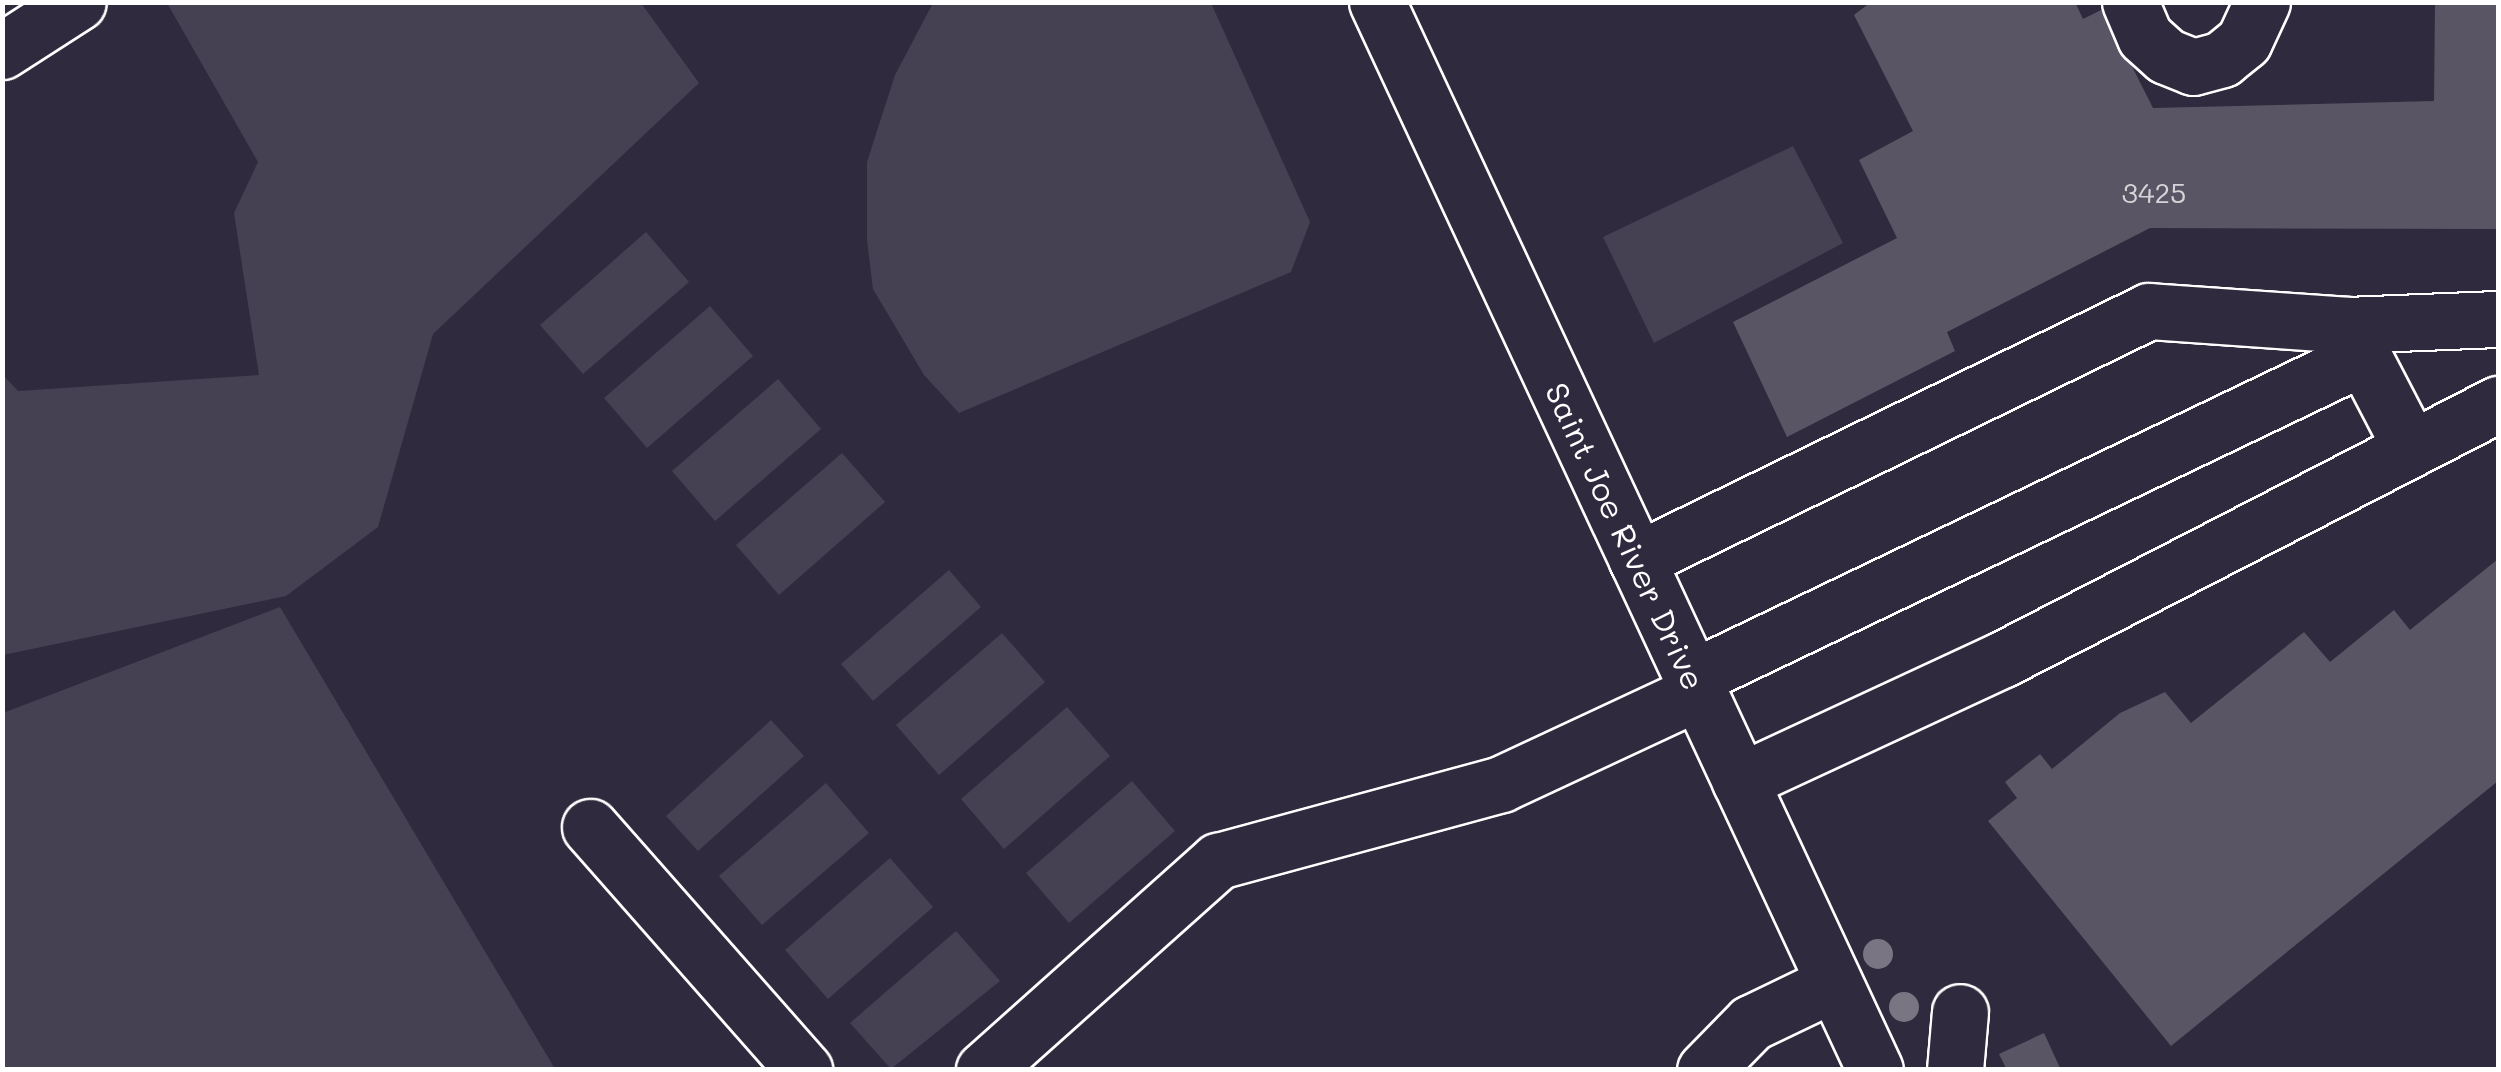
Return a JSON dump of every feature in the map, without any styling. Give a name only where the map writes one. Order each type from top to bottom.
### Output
[{"type":"main road","points":[[2,51],[78,2]]},
{"type":"main road","name":"Saint Joe River Drive","points":[[1377,2],[1874,1070]]},
{"type":"main road","points":[[2130,2],[2145,37],[2166,56],[2193,67],[2222,59],[2244,41],[2262,2]]},
{"type":"main road","points":[[1637,560],[2149,311],[2355,341],[2498,319]]},
{"type":"main road","points":[[2355,341],[2412,448]]},
{"type":"main road","points":[[984,1070],[1218,861],[1502,784],[2355,341]]},
{"type":"main road","points":[[1740,781],[2004,659],[2498,404]]},
{"type":"main road","points":[[590,827],[804,1070]]},
{"type":"main road","points":[[1705,1070],[1750,1023],[1834,983]]},
{"type":"main road","points":[[1954,1070],[1960,1012]]},
{"type":"shaded area","points":[[167,3],[641,3],[699,83],[433,334],[378,527],[286,596],[3,655],[3,375],[18,391],[259,375],[234,213],[258,162]]},
{"type":"shaded area","points":[[933,3],[1211,3],[1310,222],[1291,272],[959,413],[924,375],[873,289],[867,240],[867,162],[895,75]]},
{"type":"shaded area","points":[[1793,146],[1843,243],[1654,343],[1603,237]]},
{"type":"shaded area","points":[[646,232],[689,282],[583,374],[540,325]]},
{"type":"shaded area","points":[[710,306],[753,356],[647,448],[604,398]]},
{"type":"shaded area","points":[[778,379],[821,429],[715,521],[672,471]]},
{"type":"shaded area","points":[[842,453],[885,502],[779,595],[736,545]]},
{"type":"shaded area","points":[[949,570],[981,607],[873,701],[841,664]]},
{"type":"shaded area","points":[[280,607],[555,1069],[3,1069],[3,713]]},
{"type":"shaded area","points":[[1002,633],[1045,682],[939,775],[896,725]]},
{"type":"shaded area","points":[[1067,707],[1110,756],[1004,849],[961,799]]},
{"type":"shaded area","points":[[771,720],[804,756],[698,851],[666,816]]},
{"type":"shaded area","points":[[1132,781],[1175,831],[1069,923],[1026,873]]},
{"type":"shaded area","points":[[826,783],[869,833],[762,925],[719,876]]},
{"type":"shaded area","points":[[890,858],[933,907],[828,999],[785,950]]},
{"type":"shaded area","points":[[956,931],[1000,981],[891,1069],[850,1023]]},
{"type":"building","points":[[1871,2],[2075,2],[2083,19],[2103,9],[2153,108],[2434,101],[2435,2],[2498,2],[2498,229],[2150,228],[1947,332],[1955,351],[1787,437],[1733,322],[1897,238],[1859,160],[1913,131],[1854,15]]},
{"type":"building","points":[[2498,559],[2498,781],[2171,1046],[1988,821],[2017,798],[2005,782],[2040,754],[2052,769],[2120,713],[2165,692],[2191,723],[2304,632],[2330,662],[2394,610],[2410,630]]},
{"type":"building","points":[[2044,1033],[2061,1070],[2007,1070],[1999,1054]]}]
